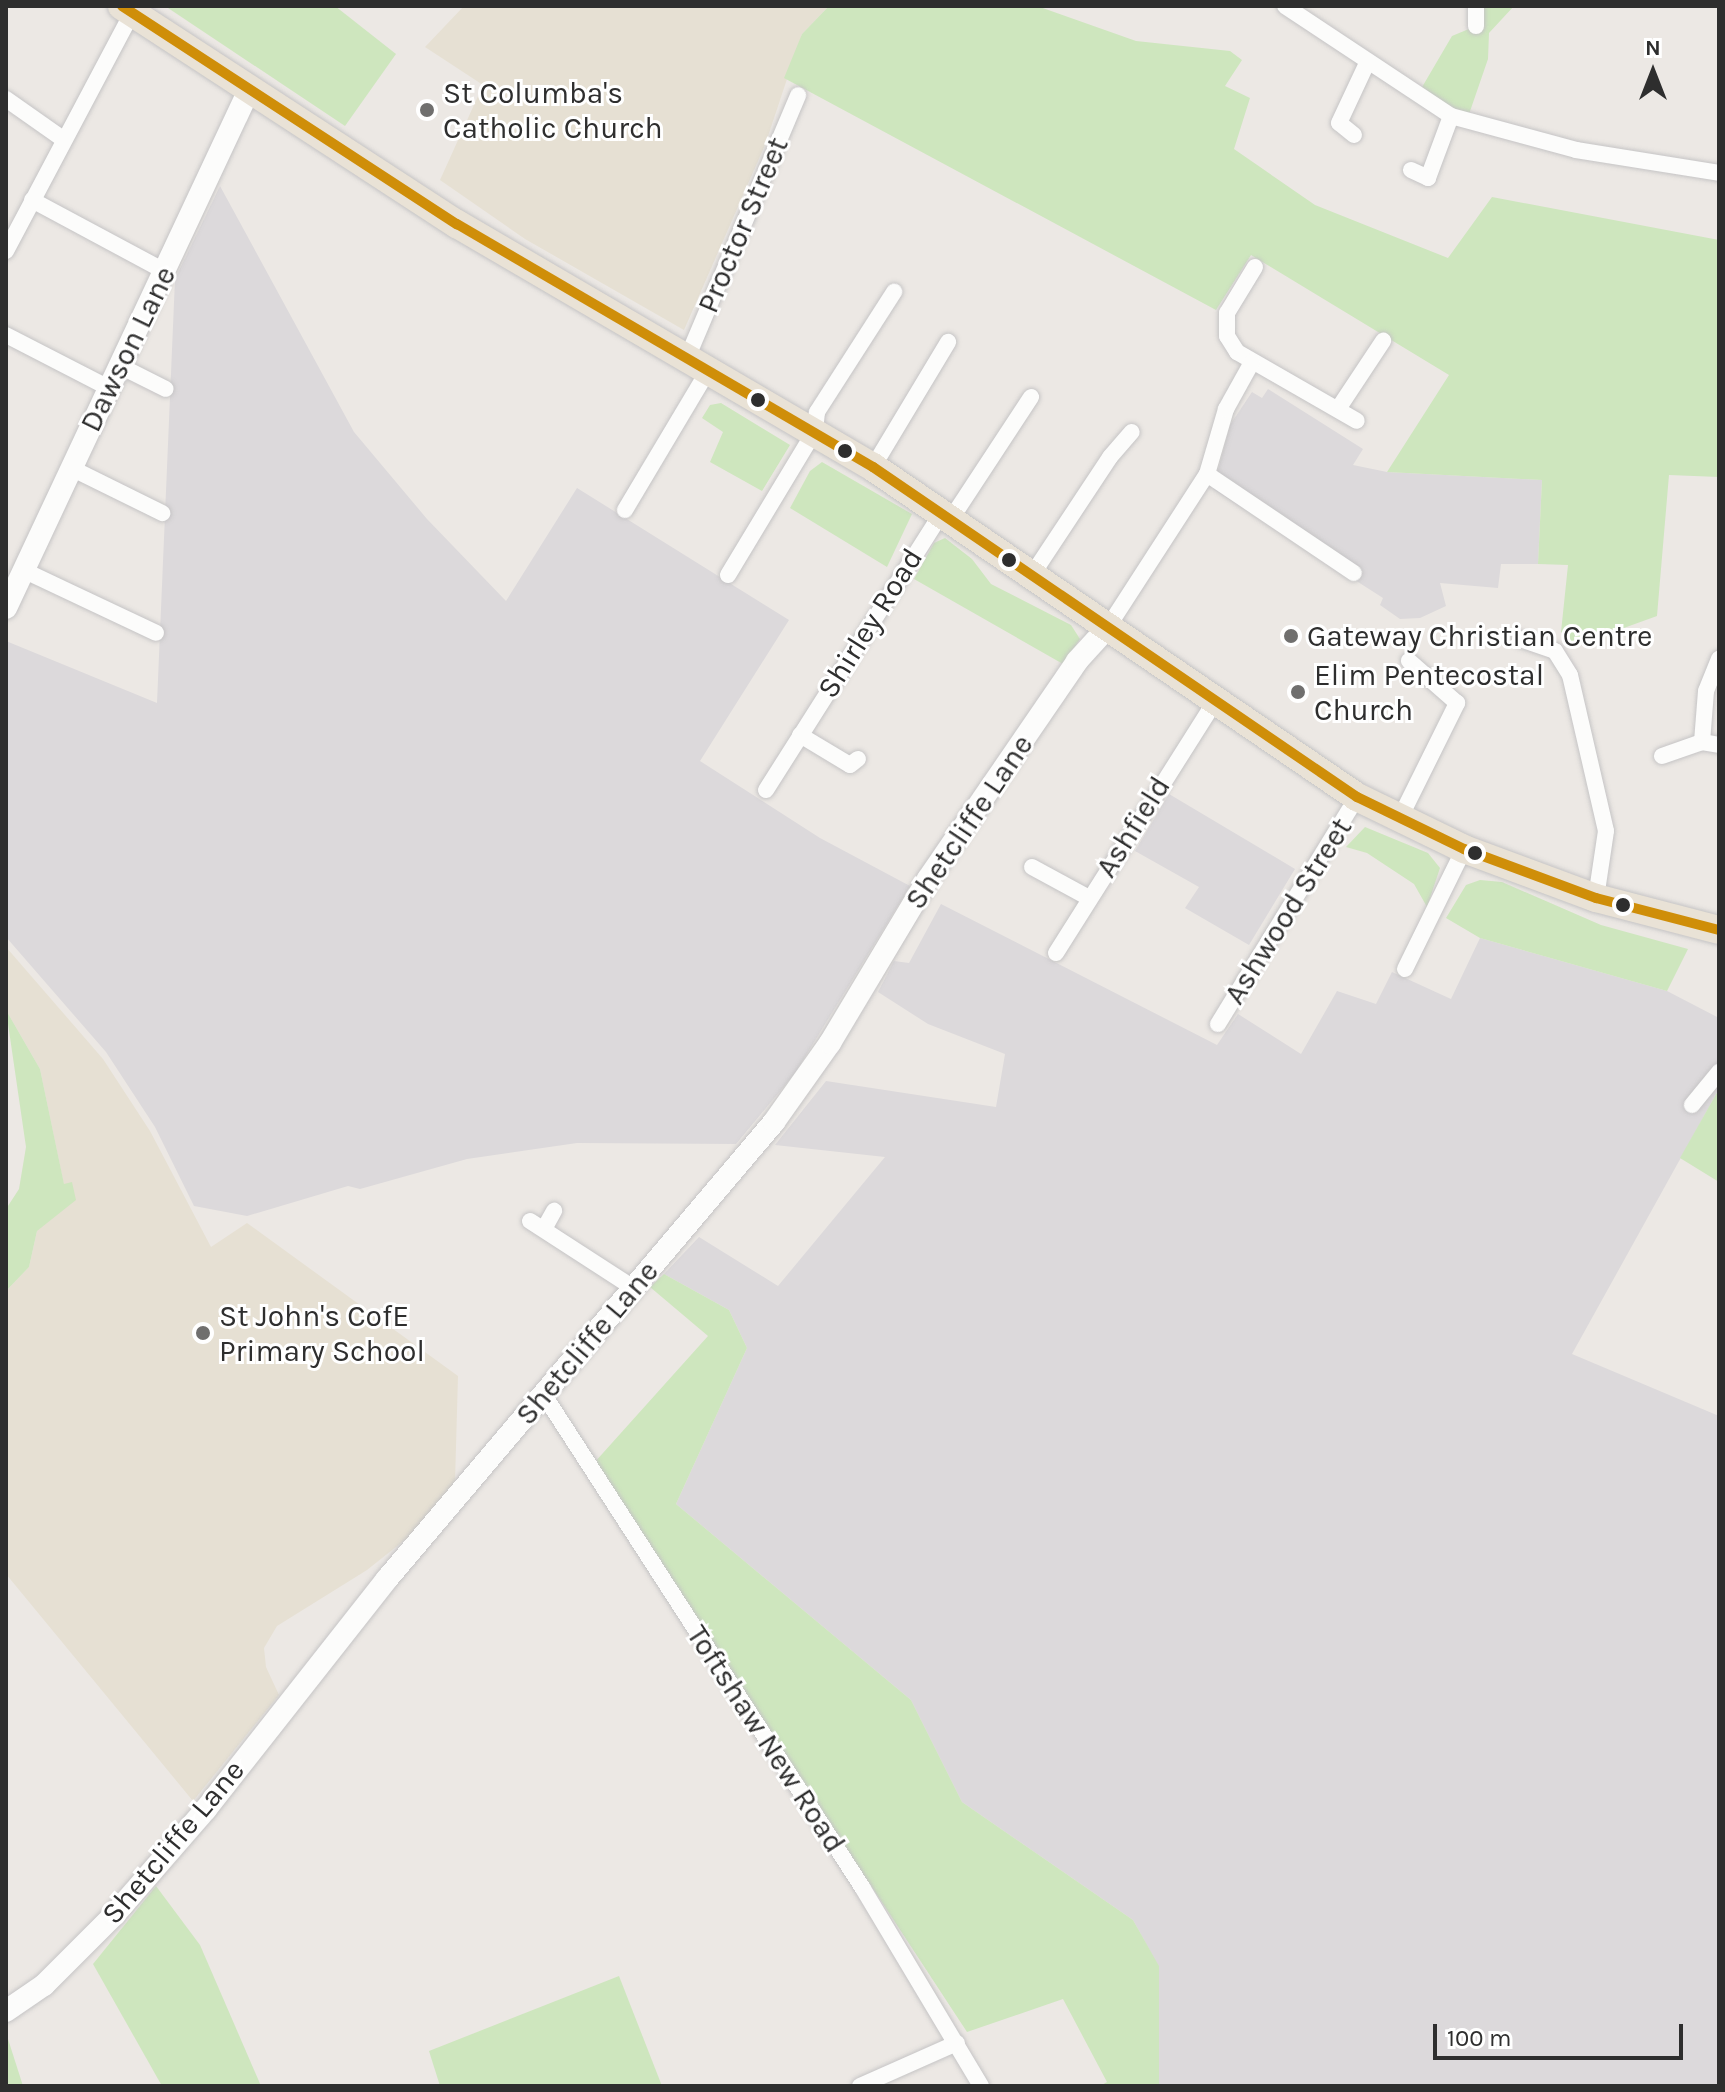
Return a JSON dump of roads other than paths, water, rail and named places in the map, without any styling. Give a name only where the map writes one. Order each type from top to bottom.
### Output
[{"type":"highway","points":[[127,9],[457,224],[699,362],[873,467],[1214,703],[1357,797],[1464,849],[1596,898],[1719,930]]},
{"type":"street","points":[[1285,6],[1451,116],[1576,150],[1719,173]]},
{"type":"street","points":[[1476,6],[1476,26]]},
{"type":"street","points":[[6,251],[127,9]]},
{"type":"street","points":[[1354,135],[1339,123],[1368,61]]},
{"type":"street","name":"Dawson Lane","points":[[6,608],[249,90]]},
{"type":"street","name":"Proctor Street","points":[[625,510],[699,362],[798,95]]},
{"type":"street","points":[[6,99],[63,139]]},
{"type":"street","points":[[1411,170],[1428,178],[1451,116]]},
{"type":"street","points":[[32,200],[166,272]]},
{"type":"street","points":[[1255,267],[1227,313],[1227,336],[1252,362],[1357,421]]},
{"type":"street","points":[[728,575],[815,431],[817,412],[894,292]]},
{"type":"street","points":[[6,335],[109,388]]},
{"type":"street","points":[[1338,409],[1383,341]]},
{"type":"street","points":[[873,467],[948,342]]},
{"type":"street","points":[[1108,627],[1207,474],[1226,409],[1252,362]]},
{"type":"street","points":[[120,366],[166,389]]},
{"type":"street","name":"Shirley Road","points":[[766,790],[947,516],[1031,397]]},
{"type":"street","points":[[1032,575],[1102,468],[1132,432]]},
{"type":"street","points":[[71,468],[162,513]]},
{"type":"street","points":[[1207,474],[1354,573]]},
{"type":"street","points":[[23,570],[156,633]]},
{"type":"street","name":"Shetcliffe Lane","points":[[6,2011],[44,1985],[124,1904],[206,1809],[387,1579],[790,1099],[830,1043],[928,879],[1077,661],[1108,627]]},
{"type":"street","points":[[1520,639],[1555,651],[1570,675],[1606,831],[1596,898]]},
{"type":"street","points":[[1702,742],[1706,691],[1719,659]]},
{"type":"street","points":[[1399,820],[1457,703],[1409,661]]},
{"type":"street","name":"Ashfield","points":[[1056,953],[1214,703]]},
{"type":"street","points":[[800,735],[850,765],[858,759]]},
{"type":"street","points":[[1662,756],[1702,742],[1719,745]]},
{"type":"street","name":"Ashwood Street","points":[[1218,1024],[1357,797]]},
{"type":"street","points":[[1405,969],[1464,849]]},
{"type":"street","points":[[1032,867],[1089,898]]},
{"type":"street","points":[[1692,1105],[1719,1072]]},
{"type":"street","points":[[554,1211],[537,1225],[632,1287]]},
{"type":"street","name":"Toftshaw New Road","points":[[544,1395],[957,2043],[981,2086]]},
{"type":"street","points":[[860,2086],[957,2043]]},
{"type":"place","name":"St Columba's Catholic Church","points":[[427,110]]},
{"type":"place","name":"Gateway Christian Centre","points":[[1291,636]]},
{"type":"place","name":"Elim Pentecostal Church","points":[[1298,692]]},
{"type":"place","name":"St John's CofE Primary School","points":[[203,1333]]}]
